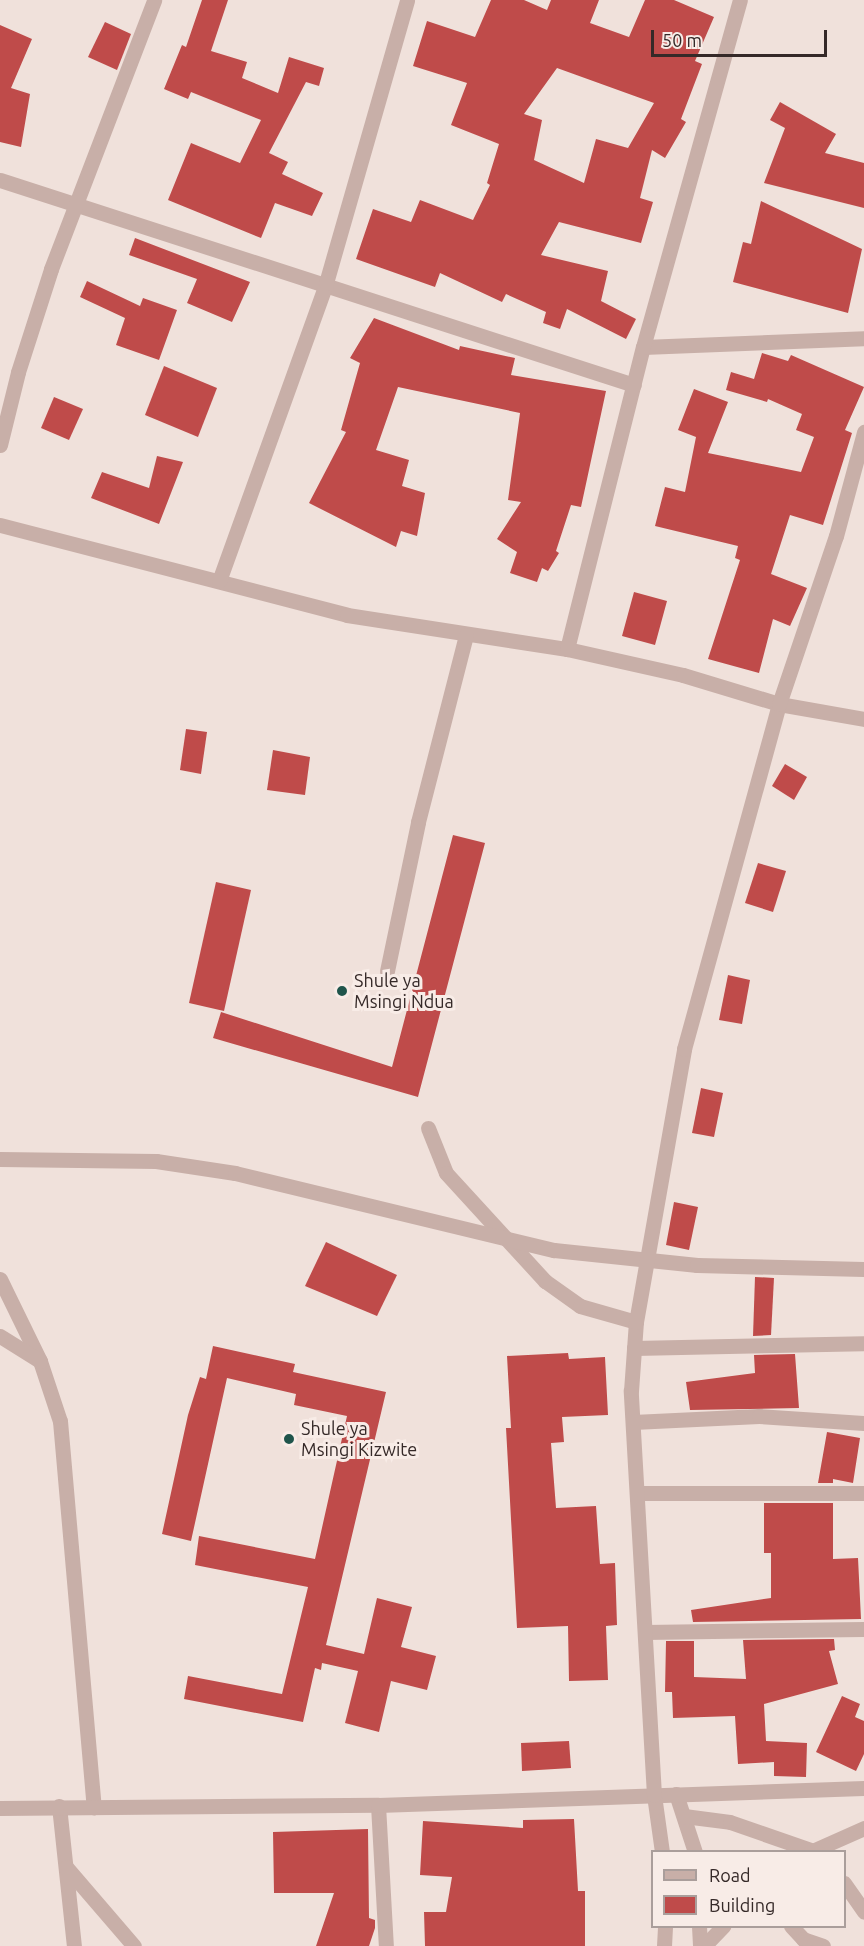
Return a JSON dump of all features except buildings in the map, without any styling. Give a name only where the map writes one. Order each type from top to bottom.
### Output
[{"type":"street","points":[[0,445],[18,372],[75,201],[154,0]]},
{"type":"street","points":[[219,581],[326,283],[407,0]]},
{"type":"street","points":[[567,649],[643,347],[740,0]]},
{"type":"street","points":[[0,180],[75,201],[634,385]]},
{"type":"street","points":[[643,347],[864,338]]},
{"type":"street","points":[[662,1850],[654,1795],[633,1422],[636,1322],[684,1049],[779,704],[836,536],[864,432]]},
{"type":"street","points":[[0,525],[347,615],[567,649],[683,675],[779,704],[864,719]]},
{"type":"street","points":[[387,971],[418,822],[466,635]]},
{"type":"street","points":[[428,1128],[446,1173],[545,1281],[580,1306],[636,1322]]},
{"type":"street","points":[[0,1159],[156,1161],[235,1173],[300,1186],[508,1242],[697,1265],[864,1269]]},
{"type":"street","points":[[0,1279],[40,1361],[60,1421],[94,1808]]},
{"type":"street","points":[[0,1336],[40,1361]]},
{"type":"street","points":[[634,1348],[864,1343]]},
{"type":"street","points":[[633,1422],[759,1416],[864,1423]]},
{"type":"street","points":[[637,1493],[864,1493]]},
{"type":"street","points":[[645,1632],[864,1629]]},
{"type":"street","points":[[0,1808],[378,1805],[864,1788]]},
{"type":"street","points":[[676,1794],[695,1850]]},
{"type":"street","points":[[378,1805],[386,1946]]},
{"type":"street","points":[[59,1806],[74,1946]]},
{"type":"street","points":[[684,1816],[730,1822],[810,1850]]},
{"type":"street","points":[[815,1850],[864,1828]]},
{"type":"street","points":[[66,1867],[134,1946]]},
{"type":"street","points":[[846,1886],[864,1912]]},
{"type":"street","points":[[664,1946],[665,1928]]},
{"type":"street","points":[[699,1928],[702,1946]]},
{"type":"street","points":[[702,1946],[721,1928]]},
{"type":"street","points":[[793,1928],[803,1939],[823,1946]]},
{"type":"place","name":"Shule ya Msingi Ndua","points":[[342,991]]},
{"type":"place","name":"Shule ya Msingi Kizwite","points":[[289,1439]]}]
